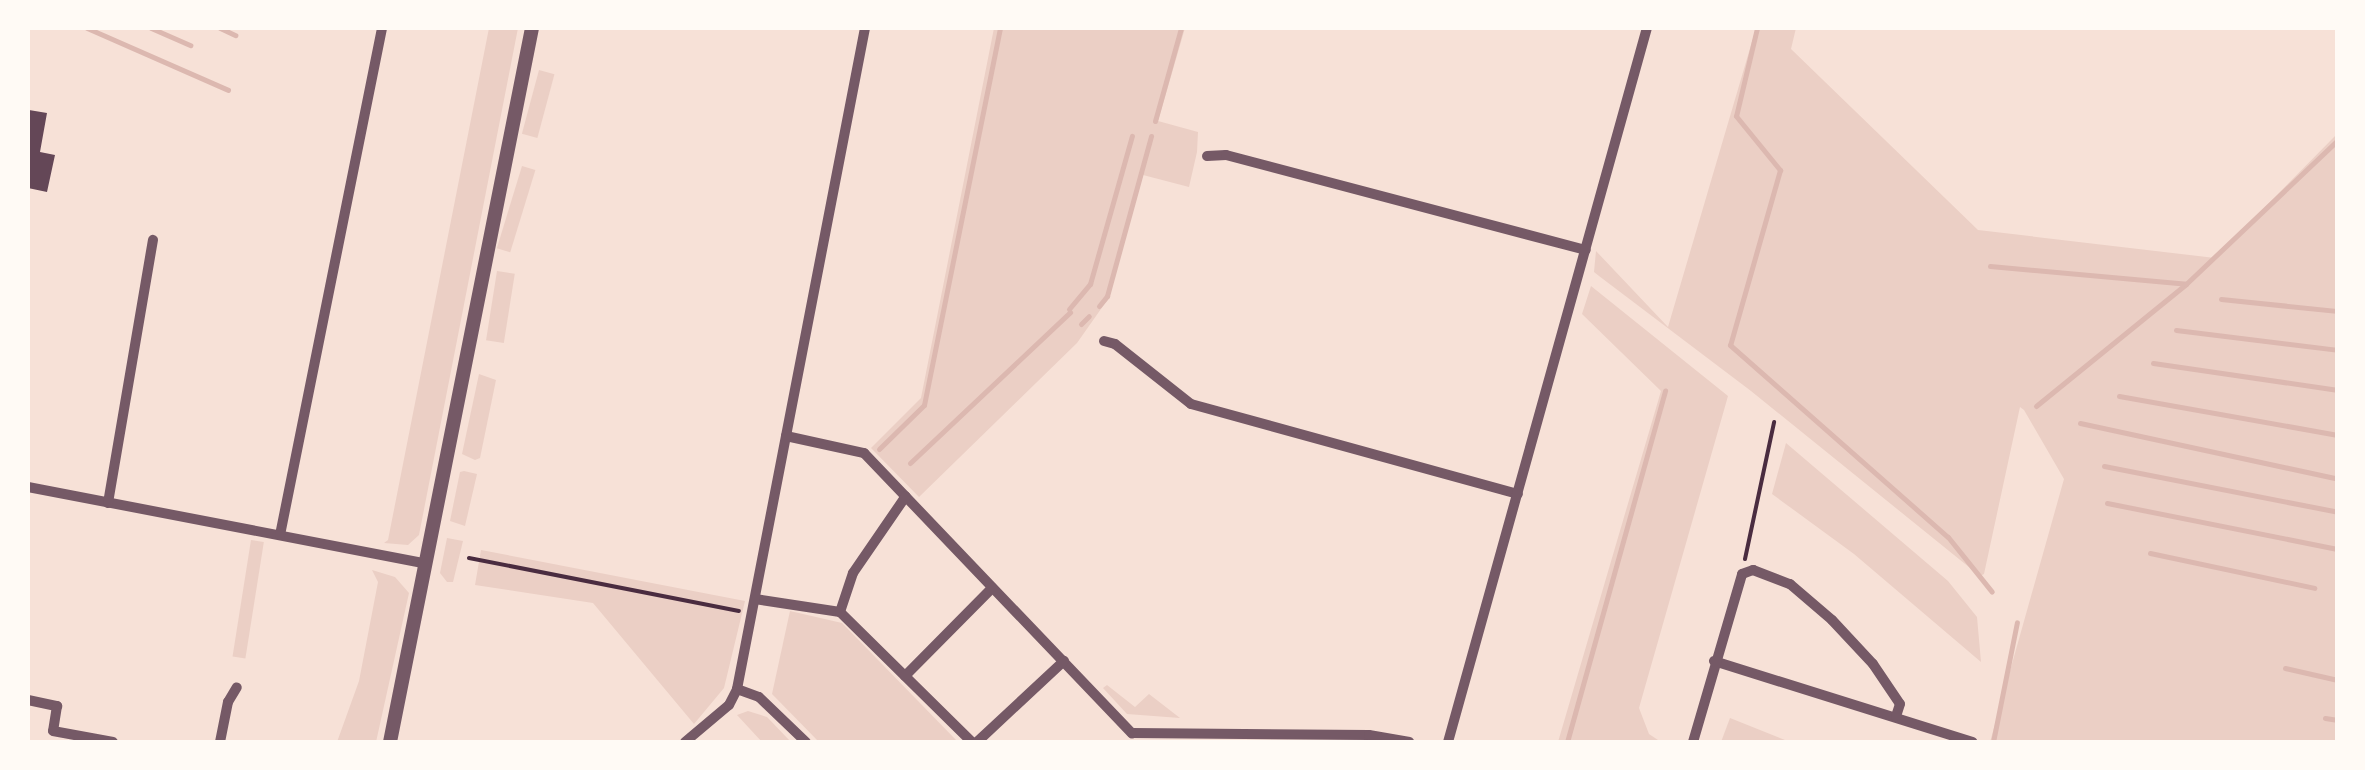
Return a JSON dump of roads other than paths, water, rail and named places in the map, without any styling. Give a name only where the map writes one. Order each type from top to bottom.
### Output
[{"type":"street","points":[[280,535],[382,28]]},
{"type":"street","points":[[390,742],[532,28]]},
{"type":"street","points":[[685,742],[729,705],[737,690],[865,28]]},
{"type":"street","points":[[1448,742],[1647,28]]},
{"type":"street","points":[[1207,156],[1226,155],[1586,250]]},
{"type":"street","points":[[108,503],[153,240]]},
{"type":"street","points":[[1104,341],[1115,344],[1191,404],[1518,494]]},
{"type":"street","points":[[786,436],[864,453],[1064,661],[1133,739],[1160,731],[1368,735],[1409,742]]},
{"type":"street","points":[[28,487],[427,564]]},
{"type":"street","points":[[840,612],[854,573],[906,496]]},
{"type":"street","points":[[1693,742],[1742,574],[1752,570],[1790,584],[1832,620],[1873,664],[1900,704],[1896,716]]},
{"type":"street","points":[[905,676],[992,588]]},
{"type":"street","points":[[754,599],[840,612],[974,742],[1064,661]]},
{"type":"street","points":[[1714,661],[1973,742]]},
{"type":"street","points":[[220,742],[228,702],[236,687]]},
{"type":"street","points":[[737,690],[760,697],[806,742]]},
{"type":"street","points":[[28,700],[57,706],[52,731],[113,742]]},
{"type":"waterway","points":[[87,28],[228,90]]},
{"type":"waterway","points":[[151,28],[190,45]]},
{"type":"waterway","points":[[220,28],[235,35]]},
{"type":"waterway","points":[[879,449],[924,405],[1000,28]]},
{"type":"waterway","points":[[1155,121],[1181,28]]},
{"type":"waterway","points":[[1757,28],[1736,116],[1780,170],[1730,345],[1948,537],[1992,592]]},
{"type":"waterway","points":[[1069,309],[1090,284],[1132,136]]},
{"type":"waterway","points":[[1099,306],[1107,296],[1151,136]]},
{"type":"waterway","points":[[2036,406],[2186,284],[2338,140]]},
{"type":"waterway","points":[[1990,266],[2186,284]]},
{"type":"waterway","points":[[2221,299],[2338,311]]},
{"type":"waterway","points":[[910,463],[1070,312]]},
{"type":"waterway","points":[[1081,324],[1089,316]]},
{"type":"waterway","points":[[2176,330],[2338,350]]},
{"type":"waterway","points":[[2153,363],[2338,390]]},
{"type":"waterway","points":[[1567,742],[1665,390]]},
{"type":"waterway","points":[[2119,396],[2338,435]]},
{"type":"waterway","points":[[2080,423],[2338,479]]},
{"type":"waterway","points":[[2104,466],[2338,512]]},
{"type":"waterway","points":[[2107,503],[2338,549]]},
{"type":"waterway","points":[[2150,553],[2314,588]]},
{"type":"waterway","points":[[1993,742],[2017,622]]},
{"type":"waterway","points":[[2285,668],[2338,680]]},
{"type":"waterway","points":[[2325,718],[2338,720]]}]
